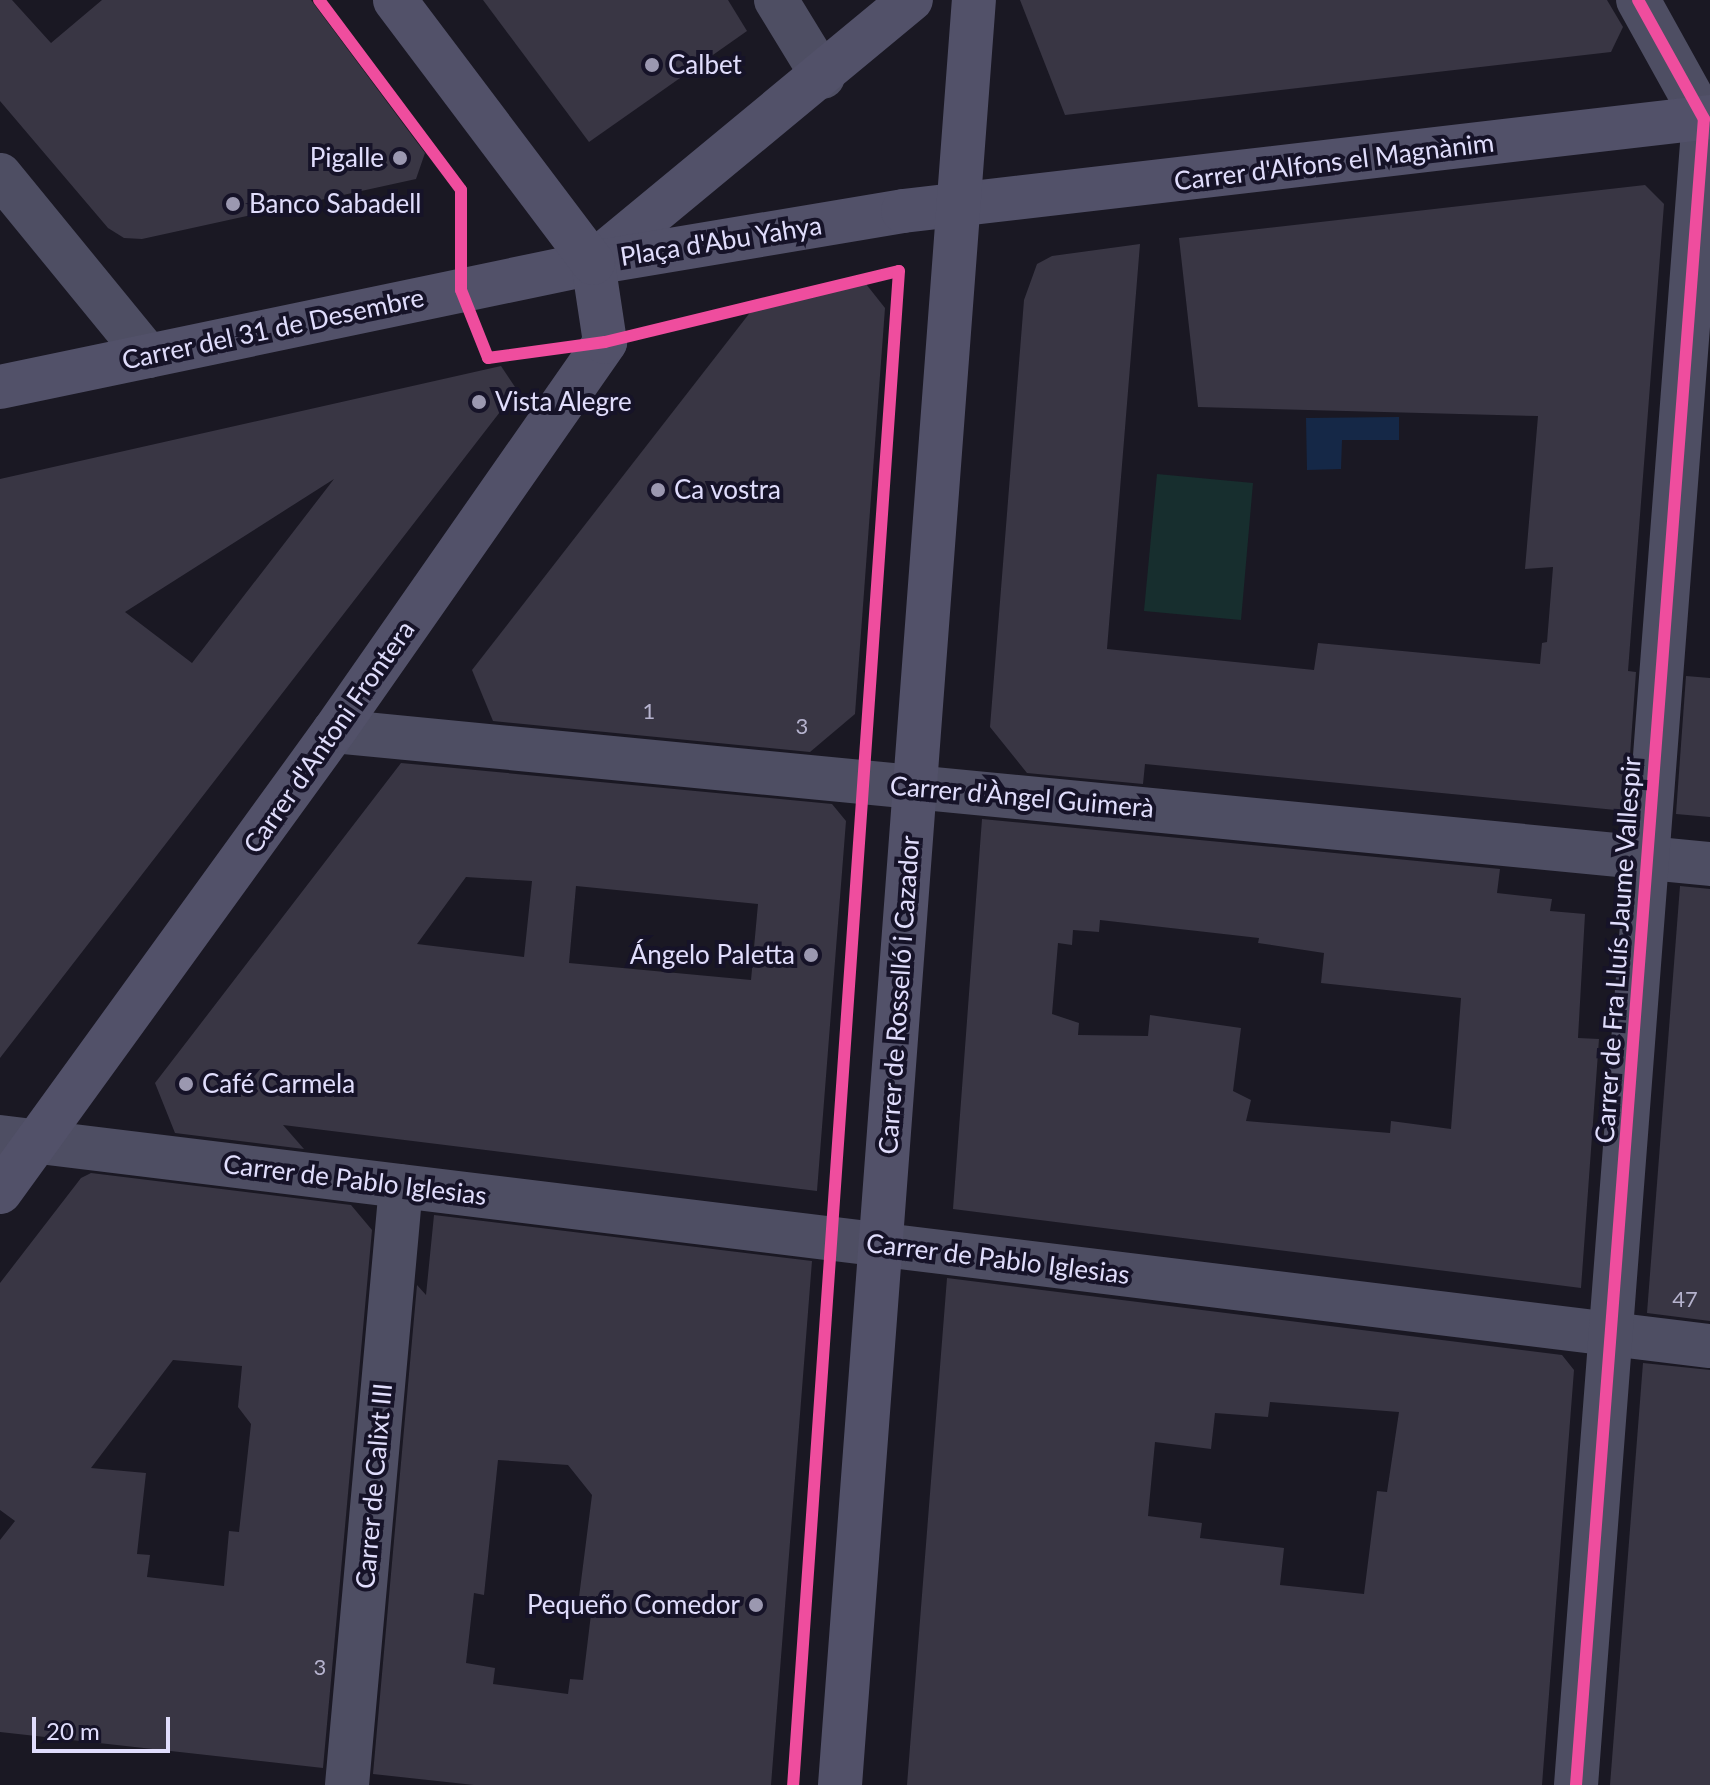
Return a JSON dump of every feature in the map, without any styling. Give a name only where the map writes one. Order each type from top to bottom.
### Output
[{"type":"street","points":[[395,0],[593,263]]},
{"type":"street","points":[[776,0],[823,77]]},
{"type":"street","name":"Plaça d'Abu Yahya","points":[[593,263],[823,77],[911,0]]},
{"type":"street","points":[[958,206],[974,0]]},
{"type":"street","points":[[1638,0],[1707,118]]},
{"type":"street","name":"Carrer d'Alfons el Magnànim","points":[[958,206],[1707,118]]},
{"type":"street","name":"Carrer de Fra Lluís Jaume Vallespir","points":[[1576,1785],[1647,858],[1697,379],[1707,118]]},
{"type":"street","points":[[0,175],[148,356]]},
{"type":"street","name":"Plaça d'Abu Yahya","points":[[593,263],[958,206]]},
{"type":"street","name":"Carrer de Rosselló i Cazador","points":[[840,1785],[958,206]]},
{"type":"street","name":"Carrer del 31 de Desembre","points":[[0,387],[593,263]]},
{"type":"street","name":"Carrer d'Antoni Frontera","points":[[0,1192],[20,1140],[334,731],[605,342],[593,263]]},
{"type":"street","name":"Carrer d'Àngel Guimerà","points":[[334,731],[1710,864]]},
{"type":"street","name":"Carrer de Pablo Iglesias","points":[[20,1140],[1710,1346]]},
{"type":"street","name":"Carrer de Calixt III","points":[[347,1785],[401,1186]]},
{"type":"green space","points":[[1157,474],[1253,483],[1241,620],[1144,611]]},
{"type":"water","points":[[1399,417],[1399,440],[1342,440],[1341,469],[1307,470],[1306,418]]},
{"type":"building","points":[[0,0],[12,0],[51,43],[102,0],[311,0],[425,153],[416,179],[142,239],[124,238],[108,228],[0,101]]},
{"type":"building","points":[[483,0],[728,0],[747,31],[589,142]]},
{"type":"building","points":[[1020,0],[1607,0],[1623,27],[1611,52],[1065,115]]},
{"type":"building","points":[[1645,185],[1664,204],[1628,671],[1636,672],[1626,811],[1145,764],[1143,784],[1027,773],[990,727],[1024,300],[1037,264],[1052,256],[1140,244],[1107,649],[1314,670],[1318,643],[1540,664],[1542,643],[1547,642],[1553,567],[1525,569],[1538,416],[1198,407],[1179,238]]},
{"type":"building","points":[[866,284],[885,308],[855,714],[810,752],[493,721],[472,670],[752,310]]},
{"type":"building","points":[[501,366],[517,390],[0,1058],[0,479]],"holes":[[[334,479],[192,663],[125,612]]]},
{"type":"building","points":[[1686,676],[1710,678],[1710,817],[1676,814]]},
{"type":"building","points":[[401,763],[832,804],[846,821],[817,1191],[283,1125],[304,1149],[175,1133],[155,1083]],"holes":[[[466,877],[532,881],[524,957],[417,944]],[[576,886],[758,904],[751,980],[569,963]]]},
{"type":"building","points":[[982,819],[1500,869],[1497,893],[1552,899],[1550,911],[1585,914],[1578,1038],[1599,1039],[1581,1288],[953,1209]],"holes":[[[1100,920],[1259,938],[1258,943],[1324,953],[1321,983],[1461,998],[1451,1129],[1391,1121],[1390,1133],[1246,1121],[1251,1100],[1233,1091],[1241,1028],[1150,1015],[1148,1036],[1078,1035],[1079,1023],[1052,1014],[1058,943],[1072,945],[1073,930],[1099,932]]]},
{"type":"building","points":[[1680,886],[1710,889],[1710,1321],[1647,1313]]},
{"type":"building","points":[[91,1173],[351,1205],[372,1230],[323,1768],[0,1732],[0,1540],[15,1521],[0,1510],[0,1283],[81,1178]],"holes":[[[173,1360],[242,1366],[238,1407],[251,1424],[239,1532],[229,1531],[224,1586],[147,1577],[150,1555],[137,1554],[146,1473],[91,1468]]]},
{"type":"building","points":[[434,1215],[812,1261],[771,1785],[474,1785],[373,1774],[417,1285],[426,1295]],"holes":[[[498,1460],[568,1465],[592,1495],[578,1605],[592,1606],[583,1680],[570,1679],[568,1694],[493,1684],[495,1668],[466,1663],[474,1593],[484,1595]]]},
{"type":"building","points":[[947,1278],[1562,1355],[1574,1370],[1542,1785],[907,1785]],"holes":[[[1270,1402],[1399,1412],[1387,1492],[1377,1491],[1364,1594],[1280,1585],[1284,1548],[1200,1538],[1202,1523],[1148,1516],[1155,1442],[1211,1449],[1215,1413],[1268,1417]]]},
{"type":"building","points":[[1643,1363],[1710,1370],[1710,1785],[1610,1785]]},
{"type":"cycle path","points":[[319,0],[461,190],[461,290],[488,358],[605,342],[899,271],[793,1785]]},
{"type":"cycle path","points":[[1576,1785],[1704,119],[1638,0]]},
{"type":"place","name":"Calbet","points":[[652,65]]},
{"type":"place","name":"Pigalle","points":[[400,158]]},
{"type":"place","name":"Banco Sabadell","points":[[233,204]]},
{"type":"place","name":"Vista Alegre","points":[[479,402]]},
{"type":"place","name":"Ca vostra","points":[[658,490]]},
{"type":"place","name":"Ángelo Paletta","points":[[811,955]]},
{"type":"place","name":"Café Carmela","points":[[186,1084]]},
{"type":"place","name":"Pequeño Comedor","points":[[756,1605]]}]
